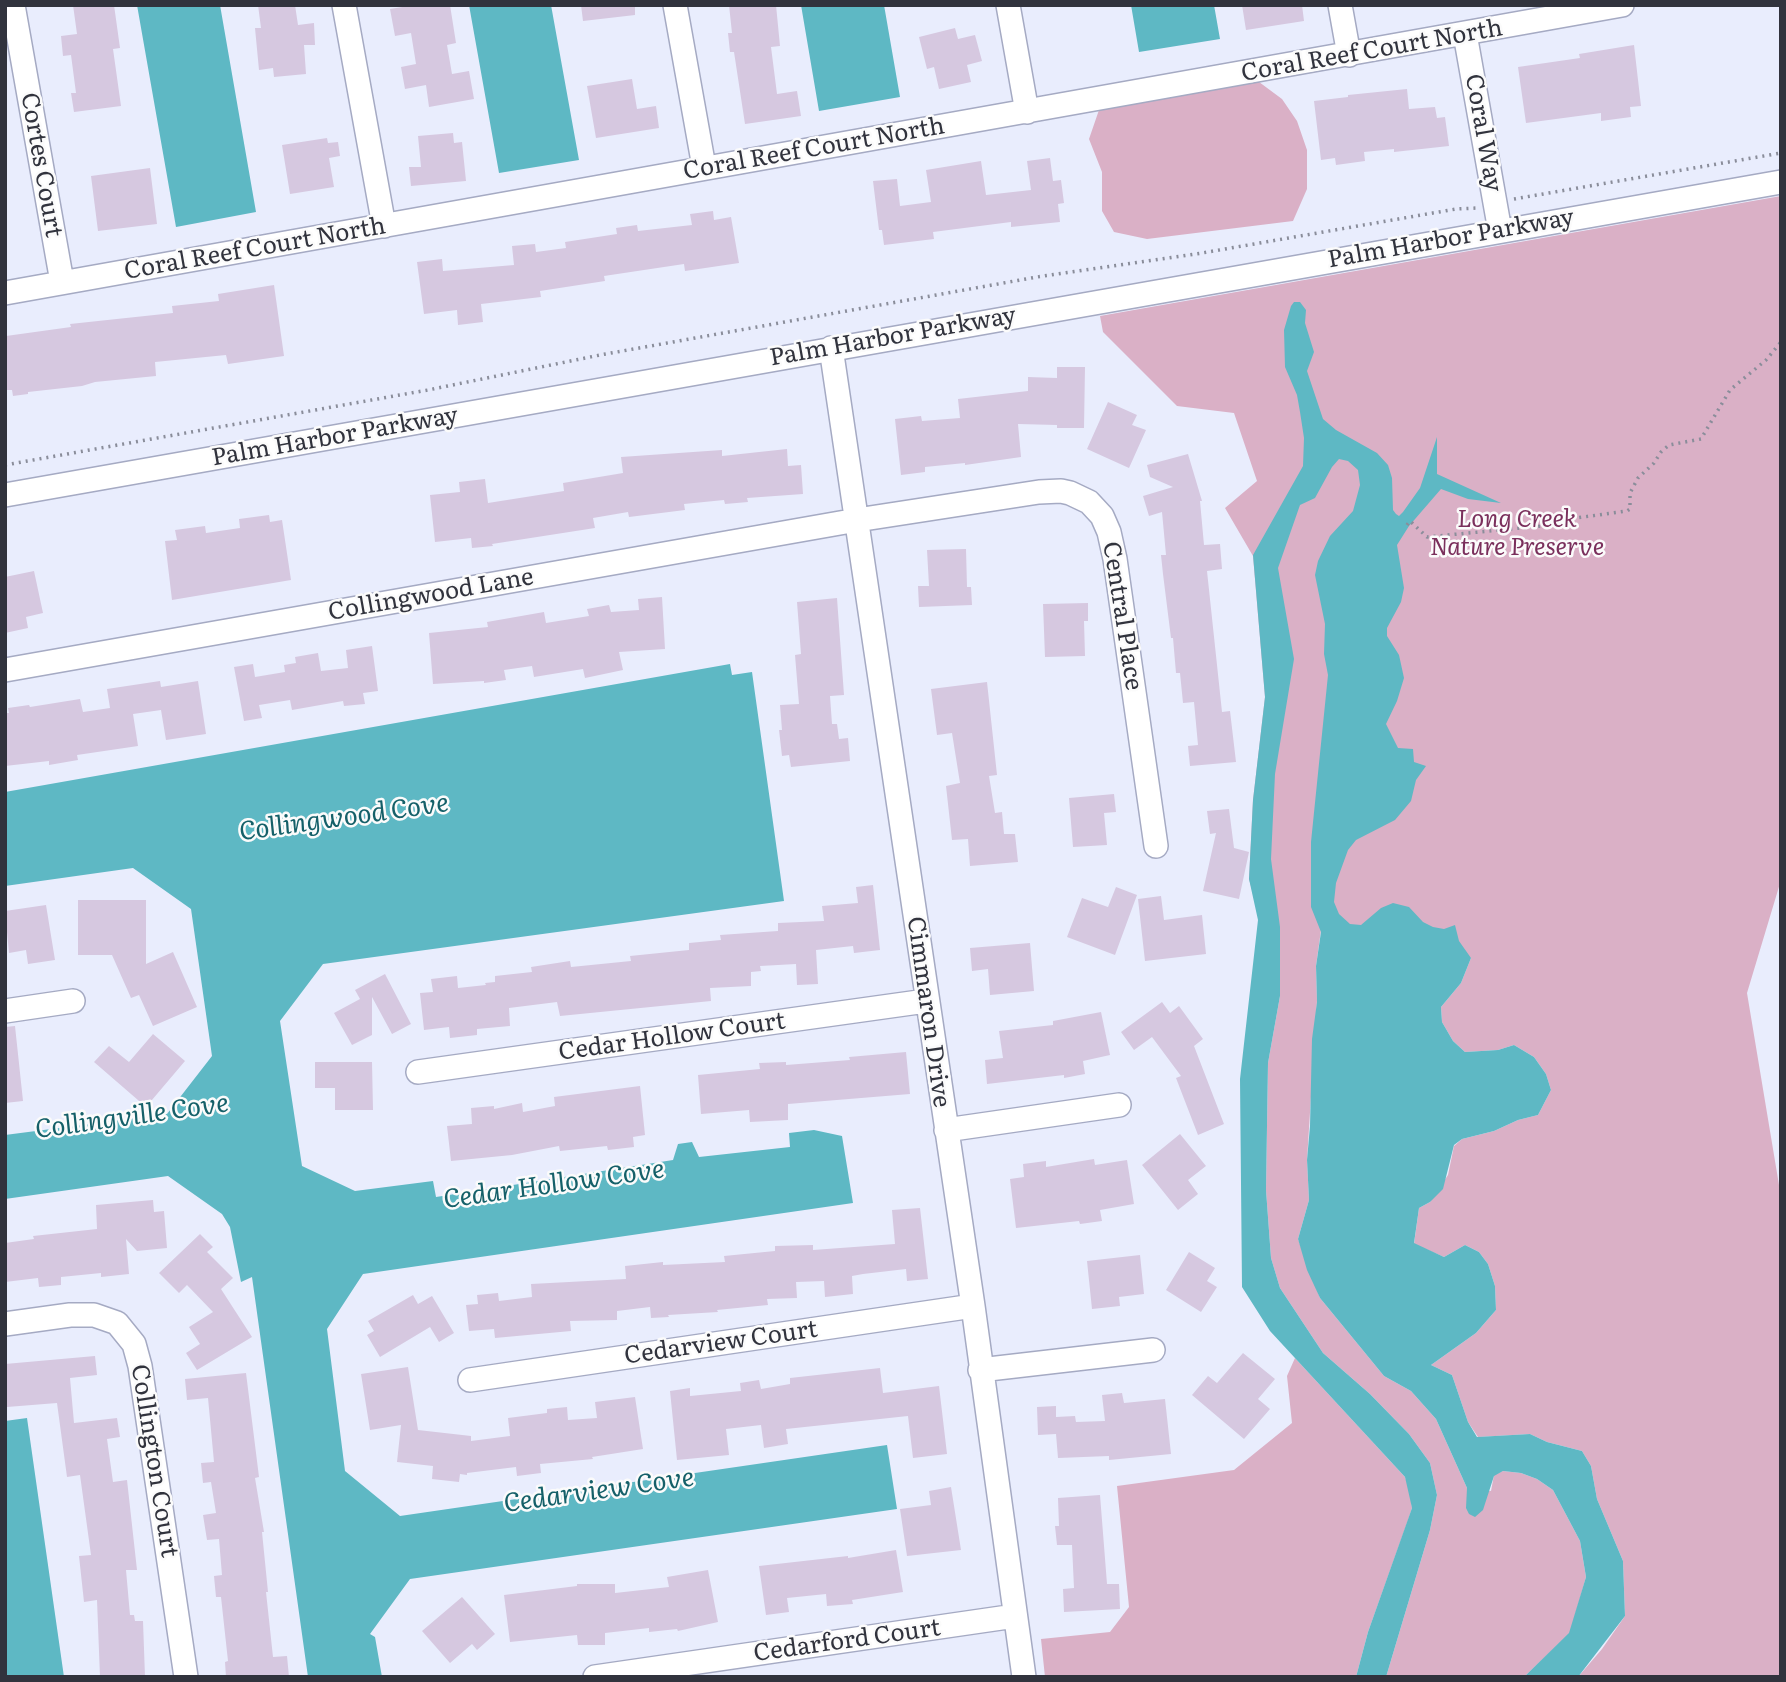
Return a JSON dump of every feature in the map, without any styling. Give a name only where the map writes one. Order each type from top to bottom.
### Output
[{"type":"street","name":"Cortes Court","points":[[13,5],[62,282]]},
{"type":"street","points":[[344,5],[384,226]]},
{"type":"street","points":[[675,5],[704,167]]},
{"type":"street","points":[[1008,5],[1027,112]]},
{"type":"street","points":[[1340,5],[1349,55]]},
{"type":"street","name":"Coral Reef Court North","points":[[5,293],[1622,5]]},
{"type":"street","name":"Coral Way","points":[[1465,34],[1500,231]]},
{"type":"street","name":"Palm Harbor Parkway","points":[[5,495],[1781,182]]},
{"type":"street","name":"Cimmaron Drive","points":[[831,348],[973,1306],[1024,1677]]},
{"type":"street","name":"Central Place","points":[[857,520],[1051,492],[1070,493],[1089,502],[1096,509],[1106,524],[1115,559],[1156,846]]},
{"type":"street","name":"Collingwood Lane","points":[[5,670],[857,520]]},
{"type":"street","points":[[5,1011],[73,1001]]},
{"type":"street","name":"Cedar Hollow Court","points":[[418,1072],[926,1001]]},
{"type":"street","points":[[946,1130],[1119,1105]]},
{"type":"street","name":"Cedarview Court","points":[[470,1380],[973,1306]]},
{"type":"street","name":"Collington Court","points":[[5,1324],[70,1315],[94,1315],[117,1323],[134,1344],[141,1366],[186,1677]]},
{"type":"street","points":[[980,1370],[1153,1350]]},
{"type":"street","name":"Cedarford Court","points":[[596,1677],[1015,1616]]},
{"type":"path","points":[[1514,199],[1781,153]]},
{"type":"path","points":[[5,465],[428,390],[600,355],[1037,276],[1202,253],[1456,209],[1476,208]]},
{"type":"path","points":[[1407,525],[1410,521],[1427,537],[1542,526],[1627,511],[1630,509],[1630,493],[1638,478],[1661,452],[1669,445],[1701,439],[1730,390],[1766,360],[1781,342]]},
{"type":"green space","points":[[1255,79],[1282,99],[1297,121],[1307,150],[1307,189],[1293,221],[1147,239],[1114,232],[1102,211],[1102,172],[1089,139],[1099,110]]},
{"type":"green space","name":"Long Creek Nature Preserve","points":[[1781,196],[1781,880],[1747,993],[1781,1197],[1781,1677],[1578,1677],[1625,1616],[1623,1561],[1597,1499],[1591,1466],[1582,1451],[1547,1442],[1530,1434],[1478,1437],[1468,1422],[1452,1375],[1431,1365],[1476,1333],[1496,1310],[1495,1286],[1488,1264],[1479,1252],[1465,1245],[1444,1257],[1414,1244],[1419,1208],[1430,1202],[1448,1175],[1454,1146],[1462,1139],[1538,1115],[1551,1090],[1546,1074],[1534,1057],[1514,1045],[1498,1050],[1465,1052],[1453,1041],[1442,1022],[1441,1007],[1461,983],[1471,958],[1321,930],[1316,966],[1317,1001],[1307,1160],[1309,1200],[1298,1239],[1320,1298],[1384,1376],[1411,1391],[1436,1419],[1467,1488],[1491,1491],[1494,1475],[1503,1471],[1521,1473],[1537,1479],[1553,1490],[1580,1541],[1586,1577],[1570,1633],[1524,1677],[1386,1677],[1430,1530],[1437,1495],[1430,1463],[1409,1434],[1370,1394],[1323,1353],[1280,1288],[1271,1258],[1266,1190],[1268,1063],[1280,996],[1249,879],[1253,800],[1265,697],[1253,556],[1225,508],[1257,481],[1234,413],[1177,406],[1103,332],[1100,316]]},
{"type":"green space","points":[[1295,1358],[1405,1477],[1410,1491],[1412,1508],[1368,1632],[1356,1677],[1045,1677],[1041,1639],[1110,1632],[1129,1607],[1117,1486],[1234,1470],[1292,1423],[1287,1376]]},
{"type":"water","points":[[137,5],[220,5],[256,212],[176,227]]},
{"type":"water","points":[[469,5],[551,5],[579,160],[499,173]]},
{"type":"water","points":[[801,5],[884,5],[900,97],[819,111]]},
{"type":"water","points":[[1131,5],[1214,5],[1220,39],[1139,52]]},
{"type":"water","points":[[1294,302],[1300,302],[1306,310],[1305,323],[1314,352],[1307,371],[1323,419],[1336,430],[1377,453],[1388,465],[1392,478],[1393,510],[1396,514],[1399,516],[1403,512],[1420,488],[1437,437],[1437,474],[1501,503],[1468,499],[1441,489],[1409,526],[1397,545],[1404,588],[1401,602],[1387,628],[1387,636],[1399,655],[1404,678],[1386,724],[1398,748],[1413,749],[1414,762],[1426,766],[1416,780],[1411,801],[1395,820],[1356,840],[1348,850],[1336,883],[1334,902],[1339,914],[1350,924],[1361,925],[1381,908],[1393,903],[1409,907],[1423,922],[1433,927],[1444,929],[1455,925],[1459,941],[1471,958],[1461,983],[1441,1007],[1442,1022],[1453,1041],[1465,1052],[1498,1050],[1514,1045],[1534,1057],[1546,1074],[1551,1090],[1538,1115],[1462,1139],[1454,1145],[1443,1189],[1430,1202],[1419,1208],[1414,1243],[1444,1257],[1465,1245],[1479,1252],[1488,1264],[1495,1286],[1496,1310],[1476,1333],[1431,1365],[1452,1375],[1468,1422],[1477,1437],[1530,1434],[1547,1442],[1582,1451],[1591,1466],[1597,1499],[1623,1561],[1625,1616],[1578,1677],[1524,1677],[1569,1633],[1586,1577],[1580,1541],[1553,1490],[1537,1479],[1521,1473],[1503,1471],[1494,1476],[1483,1510],[1475,1517],[1469,1514],[1466,1508],[1467,1488],[1436,1419],[1411,1391],[1384,1376],[1320,1298],[1307,1270],[1298,1239],[1309,1200],[1307,1160],[1312,1039],[1317,1002],[1316,966],[1321,932],[1311,907],[1311,842],[1328,675],[1324,654],[1325,624],[1315,575],[1318,561],[1330,536],[1353,511],[1360,485],[1358,470],[1348,461],[1339,459],[1315,498],[1300,505],[1278,568],[1294,659],[1275,774],[1271,859],[1280,927],[1280,996],[1268,1063],[1266,1190],[1271,1258],[1280,1288],[1323,1353],[1370,1394],[1409,1434],[1430,1463],[1437,1495],[1430,1530],[1386,1677],[1356,1677],[1368,1632],[1412,1508],[1405,1477],[1270,1331],[1242,1287],[1240,1079],[1258,920],[1249,879],[1253,800],[1265,697],[1253,555],[1303,466],[1304,438],[1297,395],[1285,367],[1284,330]]},
{"type":"water","points":[[730,664],[732,675],[752,672],[784,901],[323,964],[280,1021],[302,1166],[355,1191],[433,1181],[436,1197],[673,1160],[678,1144],[692,1142],[699,1157],[790,1147],[789,1133],[814,1130],[842,1136],[853,1203],[363,1274],[327,1329],[345,1471],[400,1516],[887,1445],[897,1509],[410,1579],[370,1634],[375,1637],[382,1677],[308,1677],[252,1277],[241,1282],[230,1227],[222,1214],[168,1176],[5,1199],[5,1135],[167,1114],[212,1056],[191,909],[133,868],[5,886],[5,792]]},
{"type":"water","points":[[27,1418],[64,1677],[5,1677],[5,1421]]},
{"type":"building","points":[[73,5],[114,5],[120,48],[113,49],[121,106],[74,112],[71,93],[76,93],[71,55],[63,56],[61,36],[77,34]]},
{"type":"building","points":[[258,5],[295,5],[298,25],[314,23],[315,45],[304,45],[306,74],[274,77],[273,68],[259,70],[255,28],[261,28]]},
{"type":"building","points":[[415,5],[450,5],[456,43],[447,45],[452,74],[469,71],[474,99],[429,107],[426,85],[405,89],[401,67],[416,64],[411,33],[395,36],[390,9]]},
{"type":"building","points":[[581,5],[635,5],[635,15],[583,21]]},
{"type":"building","points":[[729,5],[776,5],[780,46],[771,47],[777,94],[797,91],[801,116],[745,124],[734,52],[730,52],[728,33],[732,33]]},
{"type":"building","points":[[1242,5],[1302,5],[1304,21],[1246,30]]},
{"type":"building","points":[[955,28],[958,39],[975,35],[982,61],[967,65],[971,82],[939,89],[934,67],[927,69],[919,37]]},
{"type":"building","points":[[1634,45],[1641,106],[1630,107],[1631,117],[1601,121],[1601,113],[1526,123],[1518,67],[1580,58],[1579,54]]},
{"type":"building","points":[[632,79],[637,109],[656,106],[659,128],[596,138],[587,86]]},
{"type":"building","points":[[1407,89],[1409,109],[1435,107],[1437,118],[1445,117],[1449,146],[1394,152],[1394,149],[1364,152],[1365,161],[1336,165],[1335,158],[1321,160],[1314,101]]},
{"type":"building","points":[[453,133],[454,143],[462,142],[466,181],[411,186],[409,167],[421,167],[418,136]]},
{"type":"building","points":[[327,138],[328,143],[338,142],[340,156],[329,158],[334,187],[290,194],[282,145]]},
{"type":"building","points":[[1050,158],[1053,181],[1061,180],[1064,203],[1058,204],[1060,222],[1011,227],[1011,222],[933,232],[934,239],[884,245],[882,230],[879,230],[873,181],[897,179],[900,206],[931,202],[926,170],[981,161],[986,195],[1031,190],[1027,161]]},
{"type":"building","points":[[150,168],[157,224],[98,231],[91,176]]},
{"type":"building","points":[[713,211],[714,220],[731,217],[739,263],[685,271],[684,264],[604,276],[605,281],[540,291],[541,297],[481,304],[483,322],[458,325],[457,310],[424,314],[417,262],[442,259],[443,271],[514,265],[512,246],[535,244],[536,252],[566,248],[565,242],[617,234],[616,228],[637,225],[638,231],[692,225],[690,214]]},
{"type":"building","points":[[274,285],[284,356],[228,364],[226,355],[155,362],[156,376],[95,382],[13,396],[12,390],[5,390],[6,336],[71,327],[70,324],[173,313],[172,306],[219,301],[218,294]]},
{"type":"building","points":[[1057,367],[1085,367],[1084,428],[1018,424],[1021,457],[965,465],[925,467],[925,472],[901,475],[895,419],[921,416],[922,421],[960,418],[958,399],[1028,391],[1028,377],[1057,378]]},
{"type":"building","points":[[1108,402],[1137,415],[1132,425],[1146,430],[1129,468],[1087,449]]},
{"type":"building","points":[[787,449],[788,466],[801,465],[803,494],[747,498],[748,502],[725,504],[724,500],[684,504],[685,510],[629,517],[628,512],[593,518],[595,528],[492,544],[493,546],[472,548],[471,538],[435,542],[430,495],[460,492],[459,482],[485,479],[488,503],[564,491],[563,483],[623,473],[621,457],[722,450],[722,456]]},
{"type":"building","points":[[1188,454],[1202,501],[1204,545],[1220,544],[1222,569],[1207,571],[1222,712],[1230,711],[1236,762],[1190,766],[1188,746],[1198,745],[1194,702],[1183,703],[1180,673],[1176,673],[1161,555],[1166,555],[1162,512],[1149,516],[1143,496],[1173,487],[1150,477],[1147,465]]},
{"type":"building","points":[[269,515],[270,522],[282,520],[291,580],[172,600],[165,541],[177,540],[175,530],[205,526],[206,533],[240,528],[239,519]]},
{"type":"building","points":[[966,549],[967,587],[971,587],[972,605],[919,607],[918,586],[929,586],[927,550]]},
{"type":"building","points":[[34,571],[43,613],[26,617],[28,628],[5,633],[5,577]]},
{"type":"building","points":[[662,597],[665,649],[619,652],[623,670],[585,678],[583,669],[534,677],[532,666],[504,670],[506,680],[433,684],[429,633],[488,627],[487,622],[544,612],[546,623],[589,616],[587,609],[609,605],[611,612],[639,610],[638,599]]},
{"type":"building","points":[[837,598],[844,695],[830,696],[832,724],[837,724],[839,739],[848,738],[850,761],[791,767],[789,755],[782,756],[779,730],[782,730],[780,705],[799,704],[795,655],[801,654],[797,602]]},
{"type":"building","points":[[1088,603],[1088,621],[1084,621],[1085,656],[1045,657],[1043,604]]},
{"type":"building","points":[[372,646],[378,691],[363,693],[365,704],[344,706],[343,701],[292,710],[290,700],[259,705],[262,718],[244,721],[234,667],[253,664],[255,677],[285,672],[284,665],[296,663],[295,657],[318,653],[321,671],[348,668],[346,650]]},
{"type":"building","points":[[160,681],[161,687],[198,681],[206,734],[166,740],[161,710],[133,714],[138,746],[77,755],[78,760],[49,765],[49,761],[5,766],[5,713],[9,713],[8,708],[80,699],[83,712],[110,708],[107,689]]},
{"type":"building","points":[[987,682],[997,775],[989,776],[995,813],[1002,812],[1004,834],[1015,834],[1018,862],[970,866],[968,839],[952,840],[946,786],[960,783],[952,733],[937,735],[931,689]]},
{"type":"building","points":[[1114,794],[1116,812],[1104,813],[1107,845],[1073,847],[1069,798]]},
{"type":"building","points":[[1229,809],[1234,848],[1249,852],[1239,899],[1203,891],[1216,833],[1210,834],[1207,811]]},
{"type":"building","points":[[873,885],[880,950],[854,953],[853,946],[816,950],[818,984],[797,985],[796,964],[760,966],[761,971],[751,972],[751,986],[710,988],[711,1001],[560,1016],[557,1002],[509,1008],[510,1026],[477,1029],[477,1035],[450,1038],[449,1027],[424,1030],[420,993],[433,992],[431,979],[457,976],[458,988],[486,985],[485,983],[495,982],[495,976],[532,972],[531,967],[570,961],[571,967],[631,961],[630,956],[689,950],[689,943],[721,940],[720,935],[778,931],[778,923],[824,921],[822,906],[858,903],[856,887]]},
{"type":"building","points":[[1116,887],[1137,895],[1115,955],[1067,937],[1082,898],[1108,907]]},
{"type":"building","points":[[1161,896],[1164,920],[1202,915],[1206,954],[1145,961],[1138,899]]},
{"type":"building","points":[[78,900],[146,900],[146,964],[173,952],[197,1007],[153,1026],[139,995],[131,998],[112,955],[78,955]]},
{"type":"building","points":[[46,905],[55,960],[28,964],[26,950],[9,953],[5,911]]},
{"type":"building","points":[[1030,943],[1034,991],[990,995],[988,969],[972,971],[970,948]]},
{"type":"building","points":[[385,974],[411,1024],[392,1034],[372,997],[372,1035],[352,1045],[334,1013],[360,999],[355,990]]},
{"type":"building","points":[[1162,1002],[1170,1013],[1179,1006],[1203,1039],[1194,1046],[1224,1124],[1198,1135],[1176,1078],[1181,1076],[1152,1037],[1134,1050],[1121,1032]]},
{"type":"building","points":[[1101,1012],[1110,1055],[1083,1061],[1085,1074],[987,1084],[985,1060],[1003,1058],[999,1031],[1053,1025],[1053,1021]]},
{"type":"building","points":[[15,1026],[23,1101],[5,1103],[5,1027]]},
{"type":"building","points":[[153,1034],[185,1061],[146,1107],[94,1062],[109,1046],[129,1062]]},
{"type":"building","points":[[906,1052],[910,1094],[788,1104],[788,1120],[750,1122],[749,1110],[701,1114],[698,1075],[760,1069],[759,1063],[786,1062],[786,1065]]},
{"type":"building","points":[[315,1062],[372,1062],[373,1110],[335,1110],[335,1088],[315,1088]]},
{"type":"building","points":[[640,1086],[645,1135],[633,1137],[634,1147],[608,1150],[607,1146],[560,1151],[559,1146],[512,1155],[451,1161],[447,1126],[472,1124],[471,1108],[494,1106],[494,1109],[522,1103],[523,1112],[555,1106],[554,1097]]},
{"type":"building","points":[[1180,1134],[1206,1166],[1188,1180],[1198,1194],[1178,1210],[1142,1165]]},
{"type":"building","points":[[1094,1159],[1095,1165],[1127,1160],[1134,1204],[1100,1210],[1102,1221],[1016,1228],[1010,1179],[1024,1177],[1023,1164],[1046,1161],[1046,1167]]},
{"type":"building","points":[[153,1200],[154,1212],[164,1211],[167,1248],[137,1251],[126,1239],[129,1274],[101,1277],[101,1273],[61,1277],[61,1285],[39,1287],[38,1278],[5,1282],[5,1243],[34,1239],[33,1236],[97,1229],[96,1205]]},
{"type":"building","points":[[920,1208],[928,1279],[907,1281],[906,1269],[852,1276],[853,1294],[825,1297],[824,1281],[796,1282],[797,1298],[767,1299],[768,1305],[651,1318],[650,1307],[617,1311],[617,1320],[570,1321],[571,1331],[495,1338],[494,1329],[469,1331],[466,1305],[478,1304],[477,1295],[498,1293],[499,1301],[532,1297],[531,1284],[626,1279],[625,1266],[663,1262],[663,1265],[725,1262],[724,1256],[775,1251],[775,1246],[813,1245],[813,1250],[895,1244],[892,1210]]},
{"type":"building","points":[[200,1234],[213,1247],[207,1252],[233,1278],[221,1289],[252,1337],[197,1370],[186,1353],[200,1344],[189,1327],[213,1312],[187,1285],[179,1293],[159,1273]]},
{"type":"building","points":[[1189,1252],[1215,1268],[1207,1281],[1217,1287],[1201,1312],[1166,1290]]},
{"type":"building","points":[[1140,1255],[1144,1294],[1119,1297],[1120,1306],[1092,1309],[1087,1261]]},
{"type":"building","points":[[413,1295],[418,1304],[432,1296],[454,1333],[439,1342],[430,1327],[380,1357],[367,1335],[374,1331],[368,1321]]},
{"type":"building","points":[[1243,1353],[1275,1379],[1258,1399],[1270,1409],[1244,1439],[1192,1395],[1208,1376],[1217,1383]]},
{"type":"building","points":[[95,1356],[97,1375],[70,1378],[74,1423],[117,1418],[120,1437],[107,1439],[113,1482],[127,1480],[137,1570],[126,1570],[130,1615],[134,1615],[135,1621],[143,1621],[145,1677],[100,1677],[97,1600],[84,1602],[79,1556],[91,1555],[80,1475],[67,1477],[57,1403],[7,1407],[5,1364]]},
{"type":"building","points":[[408,1367],[418,1430],[471,1436],[471,1441],[510,1436],[508,1418],[547,1413],[547,1409],[567,1407],[568,1420],[597,1418],[595,1402],[635,1397],[643,1449],[592,1457],[593,1459],[540,1464],[541,1473],[517,1476],[516,1467],[460,1474],[459,1482],[432,1479],[433,1466],[397,1462],[401,1425],[370,1430],[361,1374]]},
{"type":"building","points":[[880,1368],[883,1393],[939,1386],[947,1454],[913,1458],[908,1416],[786,1429],[788,1444],[764,1448],[761,1425],[726,1429],[729,1455],[677,1460],[670,1391],[690,1388],[690,1396],[741,1391],[740,1383],[759,1380],[761,1389],[790,1384],[790,1378]]},
{"type":"building","points":[[246,1373],[259,1477],[255,1478],[264,1532],[266,1592],[273,1657],[287,1656],[289,1677],[226,1677],[225,1662],[228,1661],[221,1597],[216,1597],[214,1576],[222,1575],[219,1539],[207,1540],[203,1515],[216,1513],[211,1482],[203,1483],[201,1463],[214,1462],[208,1398],[187,1400],[185,1379]]},
{"type":"building","points":[[1122,1393],[1124,1403],[1165,1399],[1171,1454],[1109,1460],[1109,1456],[1058,1458],[1056,1434],[1038,1435],[1037,1407],[1056,1406],[1056,1417],[1075,1416],[1076,1422],[1105,1421],[1102,1395]]},
{"type":"building","points":[[951,1487],[961,1550],[907,1556],[900,1509],[931,1505],[929,1491]]},
{"type":"building","points":[[1100,1495],[1107,1584],[1119,1584],[1120,1609],[1064,1612],[1063,1589],[1074,1588],[1072,1545],[1057,1545],[1055,1526],[1059,1526],[1058,1498]]},
{"type":"building","points":[[896,1550],[903,1592],[852,1600],[853,1604],[827,1606],[826,1594],[787,1598],[789,1612],[766,1615],[759,1566],[848,1558]]},
{"type":"building","points":[[708,1570],[718,1622],[678,1631],[649,1632],[649,1628],[605,1633],[605,1645],[578,1645],[577,1635],[510,1642],[504,1595],[577,1584],[615,1584],[615,1593],[669,1587],[667,1577]]},
{"type":"building","points":[[462,1597],[495,1634],[477,1650],[472,1644],[450,1663],[422,1631]]},
{"type":"water label","name":"Collingwood Cove","points":[[344,818]]},
{"type":"water label","name":"Collingville Cove","points":[[132,1117]]},
{"type":"water label","name":"Cedar Hollow Cove","points":[[554,1185]]},
{"type":"water label","name":"Cedarview Cove","points":[[599,1491]]}]
